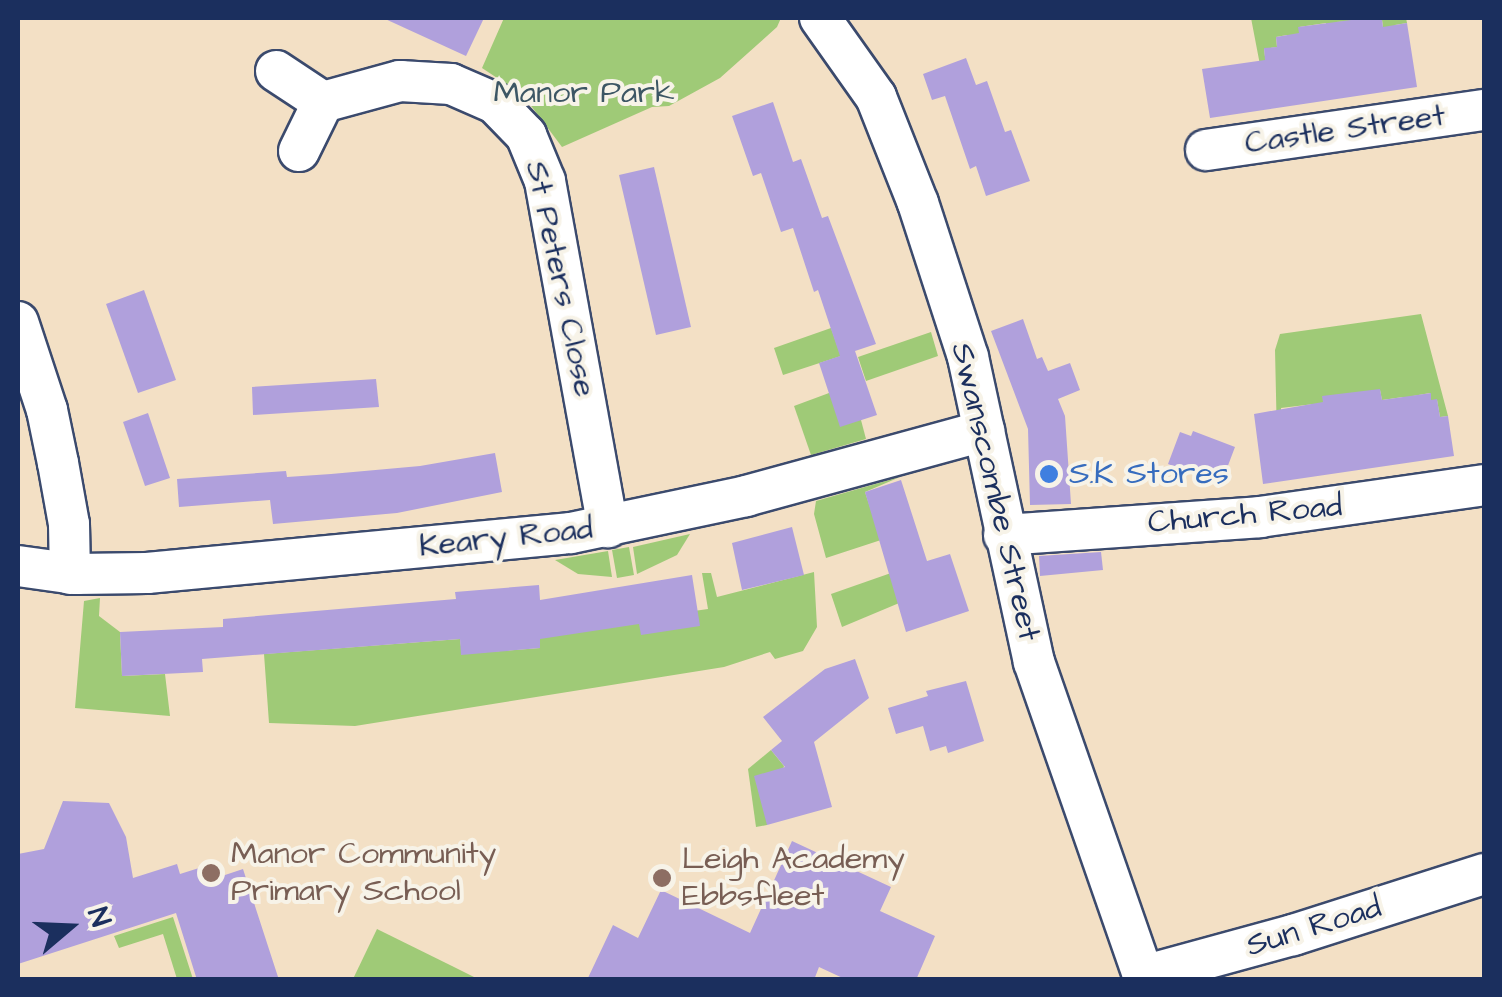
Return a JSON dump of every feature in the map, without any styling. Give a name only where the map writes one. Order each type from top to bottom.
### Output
[{"type":"street","name":"Swanscombe Street","points":[[820,18],[876,97],[912,186],[968,357],[1034,662],[1144,978]]},
{"type":"street","points":[[276,71],[323,102],[299,152]]},
{"type":"street","name":"St Peters Close","points":[[323,102],[400,82],[451,84],[495,103],[526,135],[545,180],[608,527]]},
{"type":"street","name":"Castle Street","points":[[1206,150],[1484,110]]},
{"type":"street","points":[[18,322],[53,438],[70,524],[70,574]]},
{"type":"street","name":"Keary Road","points":[[18,566],[70,574],[147,573],[608,527],[746,496],[984,430]]},
{"type":"street","name":"Church Road","points":[[1004,535],[1260,517],[1484,486]]},
{"type":"street","name":"Sun Road","points":[[1144,978],[1484,874]]},
{"type":"green space","name":"Manor Park","points":[[504,18],[781,18],[777,27],[720,78],[669,106],[652,107],[562,147],[523,95],[482,68]]},
{"type":"green space","points":[[1251,18],[1406,18],[1407,23],[1395,25],[1387,52],[1382,20],[1336,22],[1331,57],[1326,23],[1299,27],[1303,62],[1287,35],[1276,37],[1277,47],[1264,49],[1266,64],[1260,65]]},
{"type":"green space","points":[[1421,314],[1448,416],[1440,417],[1437,400],[1431,400],[1430,393],[1413,396],[1404,405],[1403,397],[1382,400],[1380,390],[1327,430],[1314,404],[1281,408],[1284,440],[1277,440],[1275,350],[1280,334]]},
{"type":"green space","points":[[831,328],[841,356],[783,375],[774,348]]},
{"type":"green space","points":[[931,332],[938,356],[866,381],[858,357]]},
{"type":"green space","points":[[829,393],[861,420],[866,439],[811,455],[794,406]]},
{"type":"green space","points":[[900,477],[865,492],[881,540],[826,558],[814,514],[816,501]]},
{"type":"green space","points":[[690,534],[677,555],[637,574],[633,547]]},
{"type":"green space","points":[[629,547],[634,575],[617,578],[612,550]]},
{"type":"green space","points":[[608,551],[612,577],[578,574],[555,560]]},
{"type":"green space","points":[[911,566],[904,601],[842,627],[831,594]]},
{"type":"green space","points":[[814,572],[817,627],[803,651],[775,659],[770,652],[724,667],[355,726],[269,723],[264,654],[460,639],[462,654],[540,648],[539,633],[708,609],[702,573],[711,573],[717,597]]},
{"type":"green space","points":[[100,598],[99,616],[120,632],[122,676],[165,674],[170,716],[75,708],[84,601]]},
{"type":"green space","points":[[771,750],[784,766],[767,825],[756,827],[748,769]]},
{"type":"green space","points":[[173,917],[193,979],[177,979],[163,934],[119,948],[114,936]]},
{"type":"green space","points":[[377,929],[454,967],[478,979],[353,979]]},
{"type":"building","points":[[383,18],[484,18],[466,56]]},
{"type":"building","points":[[1382,20],[1383,27],[1407,23],[1417,87],[1210,118],[1202,69],[1265,60],[1264,48],[1277,47],[1276,37],[1299,33],[1298,27]]},
{"type":"building","points":[[966,58],[976,85],[987,81],[1005,132],[1011,130],[1030,181],[986,196],[976,166],[970,169],[945,96],[932,100],[923,74]]},
{"type":"building","points":[[773,102],[793,162],[801,159],[822,218],[828,216],[876,344],[855,351],[877,415],[840,427],[819,363],[840,356],[818,290],[814,292],[793,228],[781,232],[761,173],[753,176],[732,116]]},
{"type":"building","points":[[654,167],[691,327],[656,335],[619,175]]},
{"type":"building","points":[[144,290],[176,380],[138,393],[106,304]]},
{"type":"building","points":[[1023,319],[1037,359],[1042,357],[1048,371],[1070,363],[1080,390],[1058,399],[1065,416],[1071,504],[1030,505],[1028,429],[991,331]]},
{"type":"building","points":[[376,379],[379,407],[253,415],[252,387]]},
{"type":"building","points":[[1380,389],[1382,400],[1431,393],[1431,400],[1437,399],[1440,417],[1448,416],[1454,456],[1263,484],[1254,414],[1323,402],[1322,396]]},
{"type":"building","points":[[148,413],[170,478],[145,486],[123,422]]},
{"type":"building","points":[[1193,431],[1235,447],[1221,484],[1168,464],[1180,432],[1191,436]]},
{"type":"building","points":[[495,453],[502,492],[397,513],[273,524],[270,500],[179,507],[177,479],[286,471],[287,477],[331,474],[420,466]]},
{"type":"building","points":[[901,480],[927,561],[950,554],[969,611],[906,632],[865,492]]},
{"type":"building","points":[[792,527],[804,575],[742,590],[732,543]]},
{"type":"building","points":[[1101,552],[1103,570],[1040,576],[1039,556]]},
{"type":"building","points":[[692,575],[700,626],[641,635],[639,624],[540,639],[540,648],[461,655],[460,639],[202,659],[203,672],[122,676],[120,632],[223,627],[223,619],[456,599],[455,592],[539,585],[540,600]]},
{"type":"building","points":[[855,659],[869,698],[814,742],[832,807],[767,825],[754,776],[785,767],[771,750],[782,741],[763,717],[825,669]]},
{"type":"building","points":[[966,681],[984,741],[948,753],[946,746],[930,751],[923,726],[896,734],[888,708],[928,696],[926,691]]},
{"type":"building","points":[[63,801],[109,803],[126,837],[133,878],[177,864],[180,874],[199,868],[204,882],[243,869],[279,980],[197,980],[176,913],[18,964],[18,854],[44,849]]},
{"type":"building","points":[[792,841],[891,887],[880,911],[935,936],[916,980],[847,980],[819,967],[814,980],[587,980],[613,925],[638,938],[661,890],[750,933]]},
{"type":"place","name":"S.K Stores","points":[[1049,474]]},
{"type":"place","name":"Manor Community Primary School","points":[[211,873]]},
{"type":"place","name":"Leigh Academy Ebbsfleet","points":[[662,878]]}]
